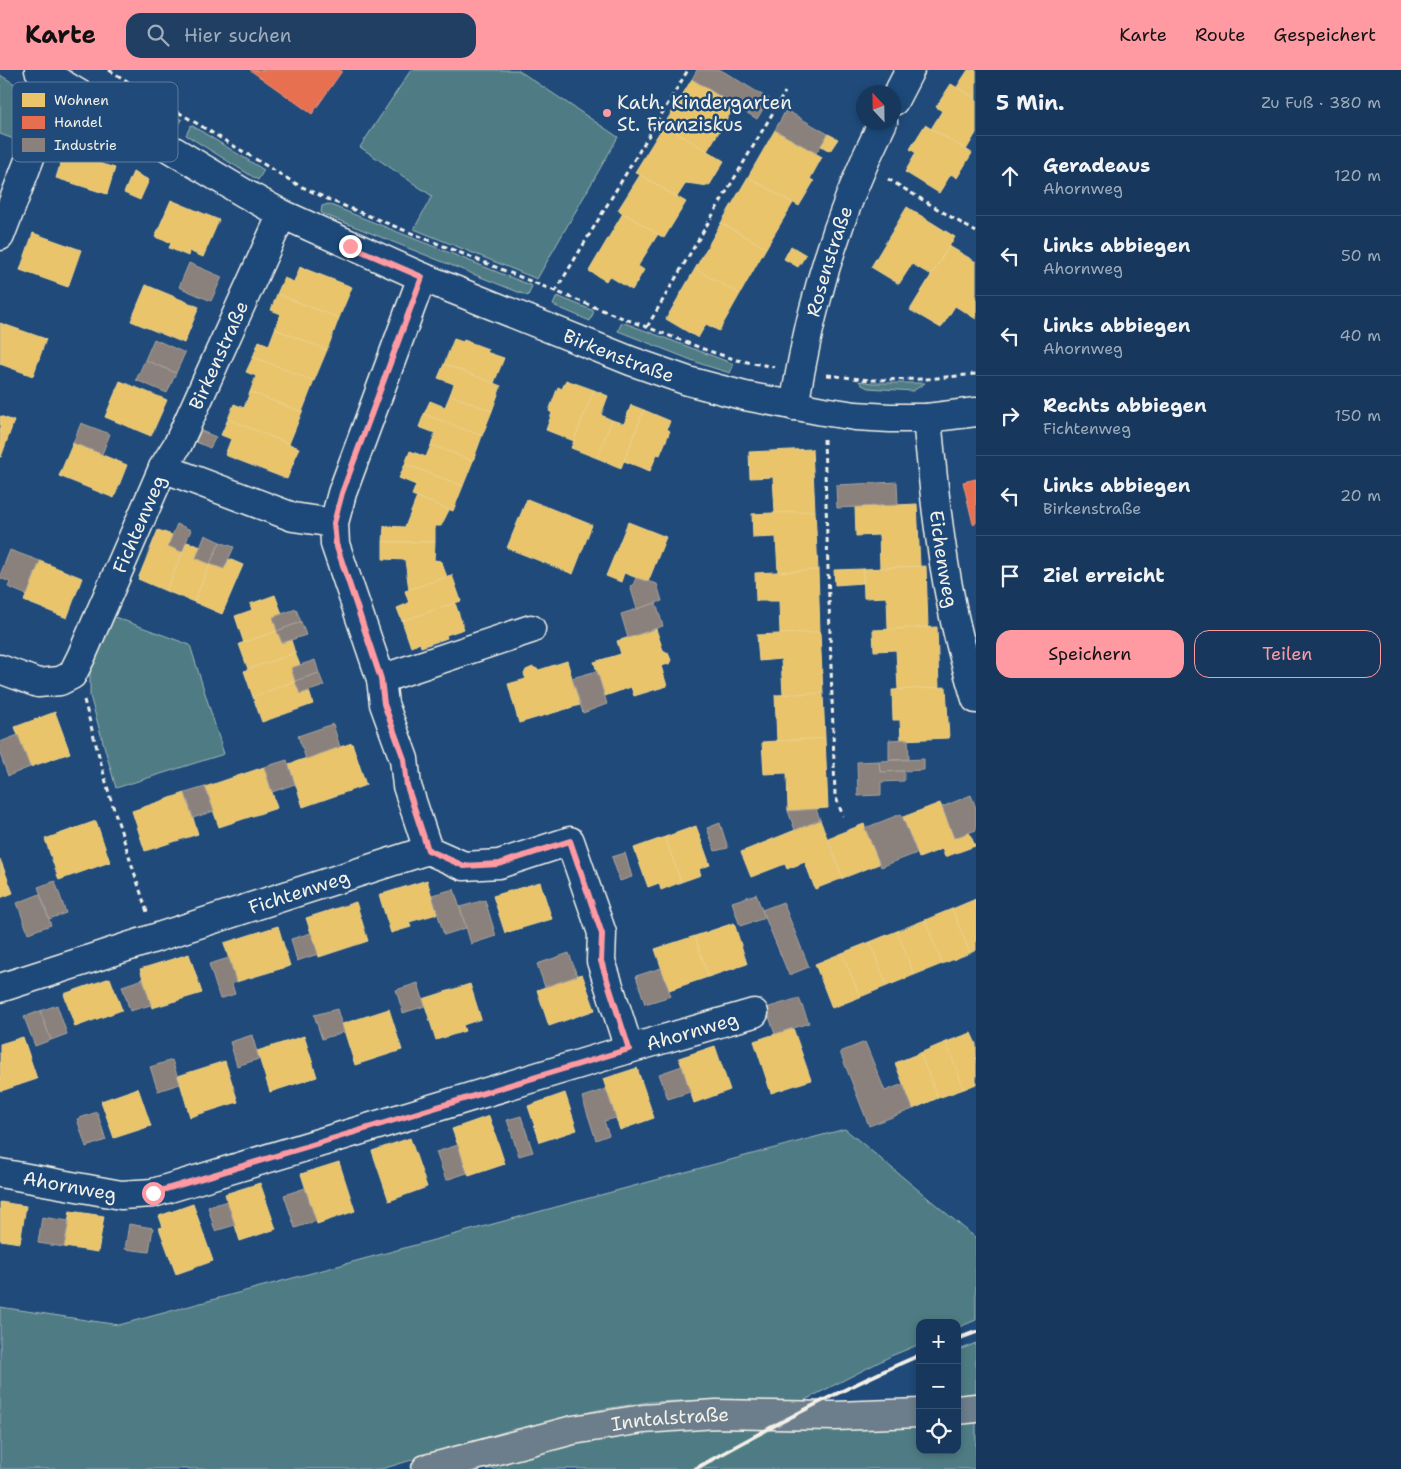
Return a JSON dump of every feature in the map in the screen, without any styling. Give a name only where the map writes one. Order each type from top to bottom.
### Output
[{"type":"main road","points":[[961,1410],[976,1408]]},
{"type":"main road","name":"Inntalstraße","points":[[426,1469],[573,1430],[643,1419],[716,1414],[835,1416],[916,1413]]},
{"type":"street","points":[[901,87],[910,70]]},
{"type":"street","name":"Rosenstraße","points":[[794,406],[808,333],[824,272],[836,234],[879,130]]},
{"type":"street","name":"Birkenstraße","points":[[178,153],[282,214],[350,246],[593,346],[678,377],[745,396],[855,416],[927,418],[976,412]]},
{"type":"street","points":[[0,236],[28,162]]},
{"type":"street","name":"Birkenstraße","points":[[162,468],[178,444],[282,214]]},
{"type":"street","points":[[422,277],[342,493],[334,523],[336,544],[381,679],[384,704],[404,759],[407,786],[428,850]]},
{"type":"street","name":"Eichenweg","points":[[927,418],[942,551],[952,608],[976,700]]},
{"type":"street","name":"Fichtenweg","points":[[72,674],[162,468],[293,517],[334,523]]},
{"type":"street","points":[[381,679],[531,629]]},
{"type":"street","points":[[0,669],[38,682],[60,681],[72,674]]},
{"type":"street","name":"Ahornweg","points":[[428,850],[464,866],[499,864],[570,841],[602,934],[601,961],[629,1049]]},
{"type":"street","name":"Fichtenweg","points":[[0,988],[428,850]]},
{"type":"street","name":"Ahornweg","points":[[0,1173],[121,1195],[153,1193],[754,1013]]},
{"type":"path","points":[[109,70],[129,82]]},
{"type":"path","points":[[555,292],[688,70]]},
{"type":"path","points":[[647,327],[785,92]]},
{"type":"path","points":[[178,112],[298,185],[332,201],[555,292],[737,360],[800,372],[870,380],[927,379],[976,374]]},
{"type":"path","points":[[864,164],[976,232]]},
{"type":"path","points":[[823,411],[835,795],[844,816]]},
{"type":"path","points":[[72,674],[83,697],[110,797],[155,938]]},
{"type":"green space","points":[[411,70],[518,70],[618,137],[537,279],[414,229],[432,196],[360,147]]},
{"type":"green space","points":[[0,75],[12,82],[12,138],[0,134]]},
{"type":"green space","points":[[178,117],[182,120],[178,126]]},
{"type":"green space","points":[[191,125],[264,170],[258,180],[186,135]]},
{"type":"green space","points":[[328,204],[532,286],[528,296],[323,214],[321,212],[322,206]]},
{"type":"green space","points":[[557,296],[594,311],[590,321],[553,305]]},
{"type":"green space","points":[[622,322],[734,364],[730,373],[704,365],[618,331]]},
{"type":"green space","points":[[859,381],[872,383],[925,383],[913,391],[868,388]]},
{"type":"green space","points":[[112,616],[190,645],[224,754],[116,788],[90,696],[90,670],[95,653]]},
{"type":"green space","points":[[845,1129],[976,1238],[976,1320],[961,1326],[961,1319],[916,1319],[916,1346],[891,1356],[803,1401],[713,1400],[649,1402],[598,1410],[507,1431],[382,1469],[0,1469],[0,1307],[119,1325]]},
{"type":"green space","points":[[976,1343],[976,1394],[961,1396],[961,1349]]},
{"type":"green space","points":[[976,1422],[976,1469],[467,1469],[557,1445],[643,1431],[715,1429],[825,1430],[916,1427],[916,1454],[961,1454],[961,1424]]},
{"type":"building: Wohnen","points":[[968,70],[976,70],[976,99],[957,87]]},
{"type":"building: Wohnen","points":[[692,79],[735,106],[707,151],[664,125]]},
{"type":"building: Wohnen","points":[[951,84],[976,99],[976,133],[966,150],[931,129],[942,111],[936,107]]},
{"type":"building: Wohnen","points":[[664,125],[724,161],[709,186],[686,183],[677,197],[635,172]]},
{"type":"building: Wohnen","points":[[925,125],[972,153],[957,178],[951,174],[939,193],[905,172],[916,153],[910,149]]},
{"type":"building: Wohnen","points":[[775,130],[822,157],[810,179],[814,181],[799,206],[748,177]]},
{"type":"building: Wohnen","points":[[828,134],[838,139],[830,151],[821,146]]},
{"type":"building: Wohnen","points":[[61,162],[96,162],[115,168],[107,194],[56,178]]},
{"type":"building: Wohnen","points":[[133,172],[149,180],[140,200],[124,193]]},
{"type":"building: Wohnen","points":[[640,175],[686,202],[664,238],[618,210]]},
{"type":"building: Wohnen","points":[[748,177],[793,203],[766,248],[721,223]]},
{"type":"building: Wohnen","points":[[171,200],[219,220],[203,257],[189,251],[188,256],[169,248],[171,243],[155,237]]},
{"type":"building: Wohnen","points":[[907,207],[955,237],[931,275],[912,264],[899,284],[871,267]]},
{"type":"building: Wohnen","points":[[623,213],[658,234],[638,266],[644,270],[632,290],[609,276],[606,281],[589,271]]},
{"type":"building: Wohnen","points":[[721,223],[766,248],[740,294],[695,269]]},
{"type":"building: Wohnen","points":[[33,233],[81,250],[68,287],[20,270]]},
{"type":"building: Wohnen","points":[[791,246],[806,255],[798,267],[784,259]]},
{"type":"building: Wohnen","points":[[949,246],[976,262],[976,319],[955,306],[941,328],[910,310]]},
{"type":"building: Wohnen","points":[[300,267],[352,287],[339,318],[277,294],[284,278],[294,282]]},
{"type":"building: Wohnen","points":[[695,269],[740,294],[719,331],[706,324],[698,338],[666,319]]},
{"type":"building: Wohnen","points":[[146,285],[199,307],[184,343],[131,321]]},
{"type":"building: Wohnen","points":[[277,294],[339,318],[327,350],[275,329],[281,314],[271,310]]},
{"type":"building: Wohnen","points":[[0,323],[46,339],[33,376],[0,364]]},
{"type":"building: Wohnen","points":[[275,329],[327,350],[314,381],[253,357],[259,341],[269,345]]},
{"type":"building: Wohnen","points":[[454,339],[463,342],[464,340],[488,349],[486,352],[504,358],[494,383],[444,364]]},
{"type":"building: Wohnen","points":[[253,357],[314,381],[302,412],[250,392],[256,376],[246,372]]},
{"type":"building: Wohnen","points":[[444,364],[501,386],[492,411],[450,395],[454,384],[438,378]]},
{"type":"building: Wohnen","points":[[566,380],[594,390],[574,441],[546,430],[552,413],[549,411],[558,387],[562,389]]},
{"type":"building: Wohnen","points":[[120,381],[167,400],[151,436],[105,417]]},
{"type":"building: Wohnen","points":[[594,390],[608,396],[601,415],[612,420],[597,458],[571,448]]},
{"type":"building: Wohnen","points":[[250,392],[302,412],[289,444],[228,419],[234,404],[244,408]]},
{"type":"building: Wohnen","points":[[450,395],[492,411],[482,436],[424,414],[430,401],[445,407]]},
{"type":"building: Wohnen","points":[[631,405],[644,410],[621,468],[597,458],[612,420],[624,424]]},
{"type":"building: Wohnen","points":[[644,410],[670,421],[667,429],[670,431],[660,455],[657,454],[650,471],[624,461]]},
{"type":"building: Wohnen","points":[[424,414],[482,436],[473,461],[431,445],[435,433],[419,427]]},
{"type":"building: Wohnen","points":[[0,416],[14,421],[1,457],[0,457]]},
{"type":"building: Wohnen","points":[[228,419],[299,448],[287,479],[225,455],[231,439],[221,435]]},
{"type":"building: Wohnen","points":[[73,443],[127,465],[114,498],[59,476]]},
{"type":"building: Wohnen","points":[[431,445],[473,461],[463,486],[405,464],[410,451],[426,457]]},
{"type":"building: Wohnen","points":[[812,449],[815,511],[775,513],[773,477],[750,478],[749,452]]},
{"type":"building: Wohnen","points":[[405,464],[463,486],[453,511],[412,495],[416,485],[399,478]]},
{"type":"building: Wohnen","points":[[417,497],[449,510],[441,526],[435,526],[435,542],[383,542],[384,526],[405,527]]},
{"type":"building: Wohnen","points":[[527,499],[592,525],[573,574],[507,548]]},
{"type":"building: Wohnen","points":[[917,504],[920,566],[880,568],[879,535],[856,536],[855,507]]},
{"type":"building: Wohnen","points":[[815,511],[818,570],[778,572],[776,537],[753,538],[752,514]]},
{"type":"building: Wohnen","points":[[628,522],[666,537],[648,582],[624,573],[621,582],[606,576]]},
{"type":"building: Wohnen","points":[[158,530],[172,535],[168,546],[182,552],[166,591],[138,579]]},
{"type":"building: Wohnen","points":[[187,542],[201,547],[196,558],[210,564],[194,602],[166,591]]},
{"type":"building: Wohnen","points":[[383,542],[435,542],[434,560],[441,561],[447,577],[409,590],[405,560],[383,559]]},
{"type":"building: Wohnen","points":[[229,559],[243,565],[222,614],[194,602],[210,564],[224,569]]},
{"type":"building: Wohnen","points":[[40,561],[82,578],[67,618],[24,601]]},
{"type":"building: Wohnen","points":[[926,566],[928,627],[888,629],[887,597],[864,598],[863,569]]},
{"type":"building: Wohnen","points":[[863,569],[863,583],[835,585],[834,570]]},
{"type":"building: Wohnen","points":[[818,570],[820,632],[780,634],[779,601],[756,601],[755,573]]},
{"type":"building: Wohnen","points":[[452,575],[461,601],[402,621],[397,608],[409,603],[405,591]]},
{"type":"building: Wohnen","points":[[275,595],[282,614],[273,617],[277,631],[244,643],[235,616],[252,610],[250,604]]},
{"type":"building: Wohnen","points":[[455,603],[464,629],[446,635],[447,638],[421,647],[420,643],[411,647],[402,621]]},
{"type":"building: Wohnen","points":[[937,627],[939,688],[898,690],[896,650],[874,651],[873,630]]},
{"type":"building: Wohnen","points":[[656,629],[663,650],[668,653],[671,660],[669,664],[661,666],[667,686],[634,696],[631,687],[605,696],[594,662],[621,654],[617,641]]},
{"type":"building: Wohnen","points":[[277,631],[282,643],[291,640],[295,653],[248,669],[239,644]]},
{"type":"building: Wohnen","points":[[820,632],[823,693],[783,694],[781,659],[759,661],[757,635]]},
{"type":"building: Wohnen","points":[[295,653],[300,665],[291,668],[295,681],[253,697],[244,671]]},
{"type":"building: Wohnen","points":[[567,661],[580,705],[519,723],[508,684],[526,679],[524,674],[526,670],[533,667],[539,670]]},
{"type":"building: Wohnen","points":[[295,681],[300,694],[309,691],[313,704],[262,722],[253,697]]},
{"type":"building: Wohnen","points":[[946,687],[949,738],[901,740],[900,720],[893,720],[892,690]]},
{"type":"building: Wohnen","points":[[823,693],[825,738],[777,741],[775,695]]},
{"type":"building: Wohnen","points":[[55,712],[70,753],[30,767],[15,727]]},
{"type":"building: Wohnen","points":[[825,738],[828,808],[788,811],[787,773],[764,774],[762,742]]},
{"type":"building: Wohnen","points":[[352,743],[366,785],[303,807],[289,764]]},
{"type":"building: Wohnen","points":[[264,767],[277,808],[219,827],[205,787]]},
{"type":"building: Wohnen","points":[[185,793],[198,834],[145,851],[132,811]]},
{"type":"building: Wohnen","points":[[940,803],[954,838],[969,832],[975,846],[945,857],[942,849],[919,858],[903,817]]},
{"type":"building: Wohnen","points":[[820,820],[843,878],[815,889],[805,862],[787,869],[785,864],[751,877],[741,852]]},
{"type":"building: Wohnen","points":[[96,821],[110,862],[59,880],[45,839]]},
{"type":"building: Wohnen","points":[[864,824],[879,864],[843,878],[828,838]]},
{"type":"building: Wohnen","points":[[696,826],[710,865],[699,869],[701,875],[681,882],[665,837]]},
{"type":"building: Wohnen","points":[[665,837],[681,882],[661,890],[659,883],[648,887],[634,848]]},
{"type":"building: Wohnen","points":[[0,859],[13,893],[0,898]]},
{"type":"building: Wohnen","points":[[427,880],[437,914],[409,922],[411,927],[391,933],[379,895]]},
{"type":"building: Wohnen","points":[[540,882],[552,919],[505,933],[493,896]]},
{"type":"building: Wohnen","points":[[976,899],[976,950],[970,953],[952,909]]},
{"type":"building: Wohnen","points":[[356,902],[368,941],[319,957],[306,918]]},
{"type":"building: Wohnen","points":[[952,909],[970,953],[942,964],[925,920]]},
{"type":"building: Wohnen","points":[[925,920],[942,964],[914,975],[897,931]]},
{"type":"building: Wohnen","points":[[734,923],[747,964],[708,977],[695,936]]},
{"type":"building: Wohnen","points":[[278,926],[290,966],[236,982],[224,943]]},
{"type":"building: Wohnen","points":[[897,931],[914,975],[887,986],[870,942]]},
{"type":"building: Wohnen","points":[[695,936],[708,977],[669,990],[655,949]]},
{"type":"building: Wohnen","points":[[870,942],[887,986],[860,997],[842,953]]},
{"type":"building: Wohnen","points":[[842,953],[860,997],[832,1008],[815,964]]},
{"type":"building: Wohnen","points":[[189,954],[202,993],[152,1008],[140,969]]},
{"type":"building: Wohnen","points":[[582,974],[595,1010],[549,1026],[537,990]]},
{"type":"building: Wohnen","points":[[110,978],[122,1010],[75,1027],[64,994]]},
{"type":"building: Wohnen","points":[[470,984],[481,1019],[463,1025],[465,1031],[436,1040],[423,999]]},
{"type":"building: Wohnen","points":[[389,1009],[402,1050],[355,1065],[342,1024]]},
{"type":"building: Wohnen","points":[[793,1028],[811,1080],[771,1093],[754,1041]]},
{"type":"building: Wohnen","points":[[971,1033],[976,1044],[976,1084],[964,1089],[946,1042]]},
{"type":"building: Wohnen","points":[[304,1036],[317,1077],[270,1092],[257,1051]]},
{"type":"building: Wohnen","points":[[23,1037],[37,1079],[1,1091],[0,1044]]},
{"type":"building: Wohnen","points":[[946,1042],[964,1089],[938,1098],[920,1053]]},
{"type":"building: Wohnen","points":[[715,1046],[730,1090],[694,1103],[679,1058]]},
{"type":"building: Wohnen","points":[[920,1053],[938,1098],[913,1109],[895,1063]]},
{"type":"building: Wohnen","points":[[225,1061],[238,1102],[190,1117],[178,1076]]},
{"type":"building: Wohnen","points":[[637,1068],[654,1118],[620,1130],[603,1079]]},
{"type":"building: Wohnen","points":[[138,1088],[151,1126],[114,1138],[101,1101]]},
{"type":"building: Wohnen","points":[[565,1093],[577,1130],[540,1142],[528,1106]]},
{"type":"building: Wohnen","points":[[489,1116],[505,1164],[469,1176],[452,1129]]},
{"type":"building: Wohnen","points":[[410,1138],[427,1187],[389,1201],[372,1151]]},
{"type":"building: Wohnen","points":[[339,1162],[355,1211],[317,1224],[301,1174]]},
{"type":"building: Wohnen","points":[[260,1183],[276,1229],[240,1241],[225,1194]]},
{"type":"building: Wohnen","points":[[0,1202],[26,1206],[20,1243],[0,1240]]},
{"type":"building: Wohnen","points":[[193,1204],[213,1261],[176,1274],[159,1228],[163,1227],[159,1216]]},
{"type":"building: Wohnen","points":[[70,1211],[104,1216],[98,1252],[64,1247]]},
{"type":"building: Handel","points":[[250,70],[340,70],[342,71],[312,114]]},
{"type":"building: Handel","points":[[976,479],[976,523],[973,524],[963,482]]},
{"type":"building: Industrie","points":[[697,70],[721,70],[769,99],[757,119],[692,79]]},
{"type":"building: Industrie","points":[[786,110],[828,134],[816,153],[775,130]]},
{"type":"building: Industrie","points":[[189,263],[222,277],[211,301],[179,287]]},
{"type":"building: Industrie","points":[[154,339],[185,353],[176,373],[145,360]]},
{"type":"building: Industrie","points":[[145,360],[176,373],[167,393],[136,380]]},
{"type":"building: Industrie","points":[[81,423],[110,434],[102,454],[73,443]]},
{"type":"building: Industrie","points":[[199,430],[216,437],[210,448],[194,441]]},
{"type":"building: Industrie","points":[[897,482],[898,505],[837,508],[836,485]]},
{"type":"building: Industrie","points":[[177,524],[191,530],[182,552],[168,546]]},
{"type":"building: Industrie","points":[[205,535],[220,542],[210,564],[196,558]]},
{"type":"building: Industrie","points":[[220,542],[234,547],[224,569],[210,564]]},
{"type":"building: Industrie","points":[[10,550],[40,561],[27,595],[8,587],[10,582],[0,578]]},
{"type":"building: Industrie","points":[[636,578],[657,584],[662,601],[637,609],[630,586],[633,585]]},
{"type":"building: Industrie","points":[[656,603],[663,626],[628,638],[621,614]]},
{"type":"building: Industrie","points":[[296,609],[301,622],[277,631],[273,617]]},
{"type":"building: Industrie","points":[[301,622],[306,635],[282,643],[277,631]]},
{"type":"building: Industrie","points":[[315,660],[319,673],[295,681],[291,668]]},
{"type":"building: Industrie","points":[[597,671],[607,704],[583,713],[572,678]]},
{"type":"building: Industrie","points":[[319,673],[324,686],[300,694],[295,681]]},
{"type":"building: Industrie","points":[[333,724],[340,747],[306,759],[298,736]]},
{"type":"building: Industrie","points":[[18,735],[30,767],[8,776],[0,754],[0,742]]},
{"type":"building: Industrie","points":[[908,739],[909,759],[889,760],[889,740]]},
{"type":"building: Industrie","points":[[924,759],[924,770],[880,772],[879,761]]},
{"type":"building: Industrie","points":[[287,760],[295,784],[272,792],[264,767]]},
{"type":"building: Industrie","points":[[879,761],[880,772],[904,771],[904,781],[881,782],[881,795],[858,796],[857,762]]},
{"type":"building: Industrie","points":[[205,787],[214,811],[193,818],[185,793]]},
{"type":"building: Industrie","points":[[971,795],[976,808],[976,830],[954,838],[942,807]]},
{"type":"building: Industrie","points":[[816,809],[820,820],[795,830],[788,811]]},
{"type":"building: Industrie","points":[[901,814],[917,853],[881,867],[865,828]]},
{"type":"building: Industrie","points":[[720,823],[728,848],[715,851],[707,828]]},
{"type":"building: Industrie","points":[[625,853],[632,877],[620,881],[612,857]]},
{"type":"building: Industrie","points":[[55,881],[66,913],[49,919],[38,887]]},
{"type":"building: Industrie","points":[[454,889],[466,928],[444,935],[432,895]]},
{"type":"building: Industrie","points":[[40,894],[51,925],[28,933],[17,903]]},
{"type":"building: Industrie","points":[[756,894],[765,918],[740,926],[732,902]]},
{"type":"building: Industrie","points":[[485,900],[496,936],[471,944],[460,907]]},
{"type":"building: Industrie","points":[[783,902],[809,967],[789,975],[762,910]]},
{"type":"building: Industrie","points":[[311,933],[318,954],[297,961],[291,939]]},
{"type":"building: Industrie","points":[[569,953],[577,976],[545,987],[537,964]]},
{"type":"building: Industrie","points":[[229,958],[236,982],[232,984],[235,994],[220,999],[209,964]]},
{"type":"building: Industrie","points":[[661,968],[671,996],[645,1004],[636,976]]},
{"type":"building: Industrie","points":[[143,979],[151,1005],[130,1011],[122,986]]},
{"type":"building: Industrie","points":[[418,983],[425,1006],[403,1013],[396,990]]},
{"type":"building: Industrie","points":[[799,998],[809,1023],[775,1034],[766,1008]]},
{"type":"building: Industrie","points":[[57,1005],[67,1034],[51,1040],[40,1011]]},
{"type":"building: Industrie","points":[[337,1009],[344,1032],[322,1039],[314,1015]]},
{"type":"building: Industrie","points":[[40,1011],[51,1040],[35,1046],[24,1017]]},
{"type":"building: Industrie","points":[[252,1035],[259,1059],[237,1066],[230,1042]]},
{"type":"building: Industrie","points":[[865,1042],[885,1091],[903,1084],[913,1109],[869,1126],[840,1052]]},
{"type":"building: Industrie","points":[[172,1060],[180,1084],[158,1091],[150,1067]]},
{"type":"building: Industrie","points":[[682,1066],[690,1092],[668,1099],[659,1074]]},
{"type":"building: Industrie","points":[[606,1089],[616,1118],[604,1121],[609,1135],[596,1140],[582,1097]]},
{"type":"building: Industrie","points":[[97,1112],[106,1140],[86,1147],[77,1119]]},
{"type":"building: Industrie","points":[[521,1116],[533,1152],[519,1156],[507,1120]]},
{"type":"building: Industrie","points":[[458,1145],[467,1173],[446,1180],[436,1152]]},
{"type":"building: Industrie","points":[[305,1188],[316,1221],[295,1228],[284,1195]]},
{"type":"building: Industrie","points":[[227,1201],[235,1225],[215,1231],[208,1207]]},
{"type":"building: Industrie","points":[[42,1217],[69,1221],[64,1247],[38,1243]]},
{"type":"building: Industrie","points":[[129,1224],[153,1228],[149,1252],[125,1249]]},
{"type":"railway","points":[[961,1338],[976,1332]]},
{"type":"railway","points":[[695,1469],[806,1409],[916,1357]]},
{"type":"place","name":"Kath. Kindergarten St. Franziskus","points":[[607,113]]},
{"type":"route","points":[[153,1193],[629,1049],[601,961],[602,934],[570,841],[499,864],[464,866],[428,850],[407,786],[404,759],[384,704],[381,679],[336,544],[334,523],[342,493],[414,294],[422,277],[350,246]]}]
